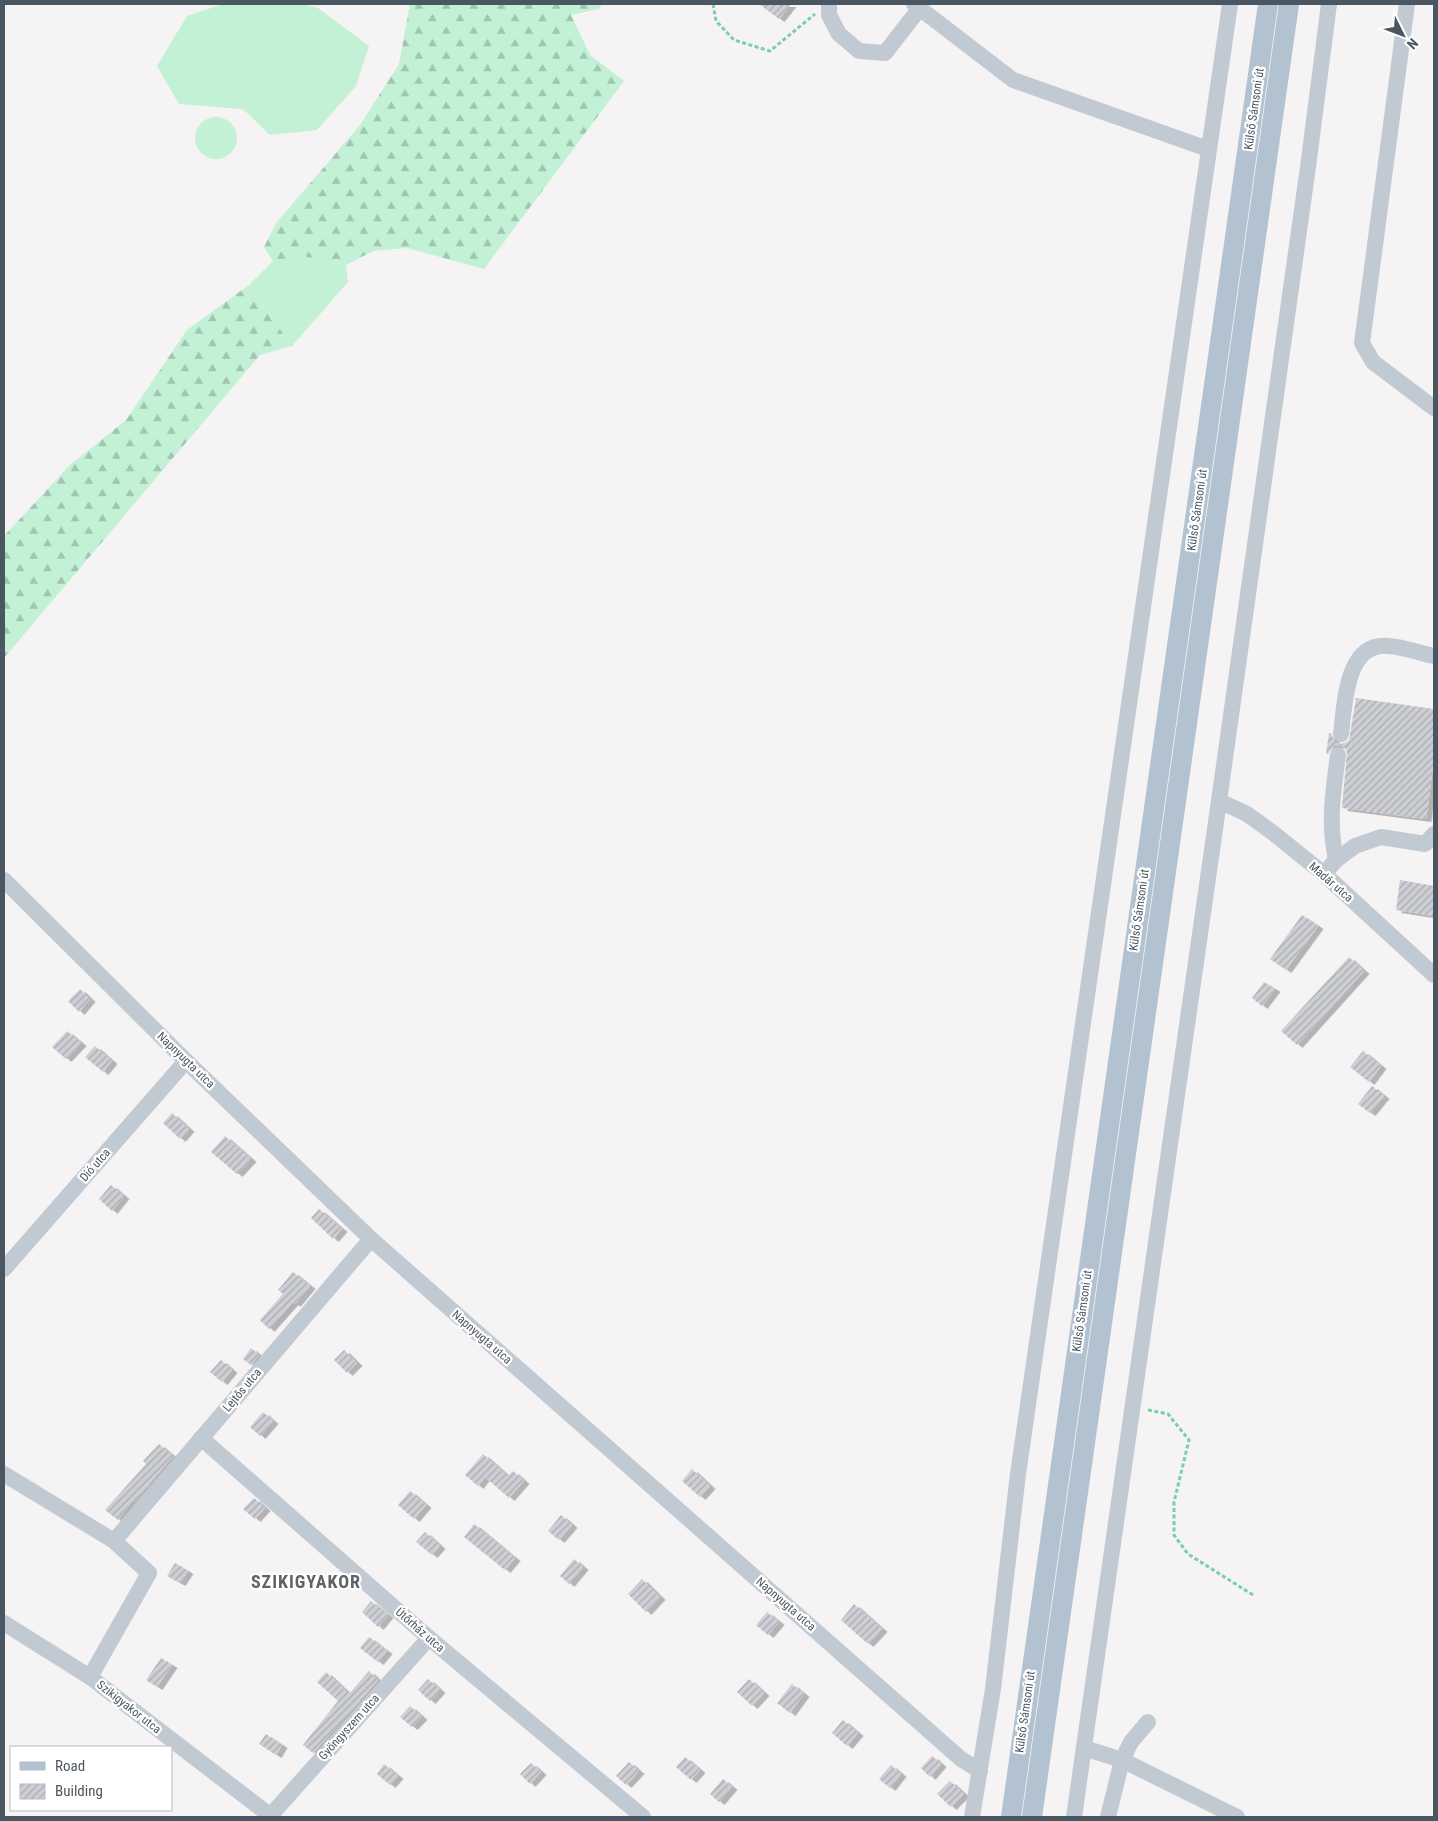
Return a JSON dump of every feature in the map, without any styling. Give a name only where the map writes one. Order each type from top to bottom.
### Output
[{"type":"main road","name":"Külső Sámsoni út","points":[[1011,1817],[1268,4]]},
{"type":"main road","name":"Külső Sámsoni út","points":[[1032,1817],[1289,4]]},
{"type":"street","points":[[972,1817],[993,1689],[1018,1474],[1230,4]]},
{"type":"street","points":[[1074,1817],[1219,801],[1329,4]]},
{"type":"street","points":[[1407,4],[1362,343],[1373,362],[1434,408]]},
{"type":"street","points":[[824,7],[839,34],[858,51],[885,53],[917,6],[1013,80],[1208,149]]},
{"type":"street","points":[[1341,734],[1349,678],[1356,662],[1370,649],[1387,645],[1434,656]]},
{"type":"street","points":[[1336,860],[1331,839],[1331,806],[1338,755]]},
{"type":"street","name":"Madár utca","points":[[1219,801],[1247,814],[1324,874],[1434,975]]},
{"type":"street","points":[[1324,874],[1336,860],[1355,846],[1381,837],[1425,844],[1434,834]]},
{"type":"street","name":"Napnyugta utca","points":[[4,880],[371,1239],[954,1753],[980,1771]]},
{"type":"street","name":"Dió utca","points":[[4,1269],[186,1060]]},
{"type":"street","name":"Lejtős utca","points":[[114,1542],[371,1239]]},
{"type":"street","name":"Útőrház utca","points":[[201,1438],[429,1638],[643,1817]]},
{"type":"street","points":[[4,1474],[114,1542],[149,1573],[90,1677]]},
{"type":"street","name":"Szikigyakor utca","points":[[4,1623],[90,1677],[271,1816]]},
{"type":"street","name":"Gyöngyszem utca","points":[[271,1816],[429,1638]]},
{"type":"street","points":[[1108,1817],[1122,1760],[1131,1742],[1148,1722]]},
{"type":"street","points":[[1084,1748],[1122,1760],[1237,1817]]},
{"type":"path","points":[[713,4],[716,21],[734,40],[770,51],[824,7]]},
{"type":"path","points":[[1132,1407],[1168,1414],[1189,1440],[1174,1502],[1174,1534],[1188,1554],[1253,1595]]},
{"type":"green space","points":[[223,4],[303,4],[318,8],[369,46],[356,86],[317,130],[270,135],[243,109],[179,104],[157,66],[187,16]]},
{"type":"green space","points":[[410,4],[602,4],[599,9],[571,15],[590,55],[624,81],[484,269],[407,248],[373,251],[346,265],[303,256],[273,261],[264,247],[277,222],[360,125],[399,64]]},
{"type":"green space","points":[[216,117],[231,123],[237,138],[231,153],[216,159],[201,153],[195,138],[201,123]]},
{"type":"green space","points":[[303,256],[346,265],[348,282],[292,346],[249,285],[273,261]]},
{"type":"green space","points":[[249,285],[292,346],[260,355],[4,658],[4,536],[70,465],[126,420],[187,330]]},
{"type":"building","points":[[759,4],[791,4],[779,19]]},
{"type":"building","points":[[1356,698],[1434,709],[1434,760],[1426,819],[1342,808],[1347,752],[1344,747],[1339,745],[1334,746],[1326,754],[1329,733],[1331,733],[1335,742],[1339,744],[1349,740]]},
{"type":"building","points":[[1400,880],[1434,886],[1434,916],[1396,910]]},
{"type":"building","points":[[1302,915],[1318,926],[1286,970],[1270,959]]},
{"type":"building","points":[[1349,957],[1364,971],[1297,1045],[1281,1031]]},
{"type":"building","points":[[1264,982],[1275,989],[1262,1006],[1252,998]]},
{"type":"building","points":[[80,989],[90,999],[79,1012],[68,1001]]},
{"type":"building","points":[[67,1031],[81,1043],[66,1059],[52,1047]]},
{"type":"building","points":[[95,1046],[112,1061],[103,1072],[85,1057]]},
{"type":"building","points":[[1363,1051],[1381,1066],[1369,1082],[1350,1067]]},
{"type":"building","points":[[1372,1086],[1384,1096],[1370,1113],[1358,1104]]},
{"type":"building","points":[[172,1113],[189,1129],[180,1139],[163,1123]]},
{"type":"building","points":[[225,1136],[251,1159],[237,1174],[211,1152]]},
{"type":"building","points":[[111,1185],[124,1196],[112,1211],[99,1199]]},
{"type":"building","points":[[319,1209],[342,1229],[333,1239],[311,1218]]},
{"type":"building","points":[[293,1272],[310,1286],[295,1304],[293,1302],[269,1329],[260,1320],[283,1294],[278,1290]]},
{"type":"building","points":[[251,1348],[259,1355],[251,1365],[243,1359]]},
{"type":"building","points":[[344,1350],[357,1363],[347,1373],[334,1360]]},
{"type":"building","points":[[221,1360],[232,1370],[222,1382],[210,1372]]},
{"type":"building","points":[[263,1412],[273,1421],[260,1436],[250,1427]]},
{"type":"building","points":[[159,1444],[173,1456],[134,1502],[133,1500],[118,1520],[105,1510],[146,1464],[143,1461]]},
{"type":"building","points":[[483,1454],[508,1476],[513,1471],[524,1481],[509,1498],[485,1477],[478,1486],[465,1475]]},
{"type":"building","points":[[692,1469],[710,1486],[700,1497],[682,1481]]},
{"type":"building","points":[[410,1491],[426,1505],[414,1519],[398,1505]]},
{"type":"building","points":[[254,1498],[265,1508],[255,1519],[243,1509]]},
{"type":"building","points":[[561,1515],[572,1525],[559,1540],[548,1531]]},
{"type":"building","points":[[474,1524],[515,1558],[505,1570],[464,1537]]},
{"type":"building","points":[[425,1532],[440,1546],[432,1555],[416,1542]]},
{"type":"building","points":[[574,1559],[583,1567],[569,1584],[560,1576]]},
{"type":"building","points":[[175,1563],[188,1571],[180,1583],[167,1576]]},
{"type":"building","points":[[642,1579],[660,1597],[646,1612],[628,1594]]},
{"type":"building","points":[[371,1601],[388,1615],[378,1627],[362,1612]]},
{"type":"building","points":[[854,1604],[882,1629],[868,1644],[841,1620]]},
{"type":"building","points":[[767,1612],[779,1622],[768,1635],[756,1625]]},
{"type":"building","points":[[369,1637],[387,1651],[378,1662],[360,1648]]},
{"type":"building","points":[[161,1658],[172,1665],[157,1687],[146,1680]]},
{"type":"building","points":[[369,1671],[378,1680],[313,1753],[303,1745],[338,1701],[317,1682],[326,1672],[349,1694]]},
{"type":"building","points":[[428,1679],[440,1690],[430,1701],[418,1690]]},
{"type":"building","points":[[749,1679],[764,1693],[752,1706],[737,1692]]},
{"type":"building","points":[[792,1684],[804,1694],[790,1713],[777,1703]]},
{"type":"building","points":[[410,1706],[422,1717],[412,1727],[400,1717]]},
{"type":"building","points":[[843,1720],[858,1733],[847,1746],[832,1733]]},
{"type":"building","points":[[266,1734],[282,1745],[276,1755],[259,1744]]},
{"type":"building","points":[[932,1756],[941,1764],[930,1777],[921,1768]]},
{"type":"building","points":[[685,1757],[700,1770],[691,1780],[676,1767]]},
{"type":"building","points":[[629,1762],[639,1771],[626,1785],[616,1776]]},
{"type":"building","points":[[531,1763],[541,1772],[530,1784],[520,1774]]},
{"type":"building","points":[[384,1764],[398,1776],[390,1785],[377,1774]]},
{"type":"building","points":[[891,1765],[901,1774],[890,1788],[879,1779]]},
{"type":"building","points":[[723,1779],[732,1787],[719,1802],[710,1794]]},
{"type":"building","points":[[950,1781],[964,1794],[951,1807],[937,1794]]},
{"type":"district","name":"SZIKIGYAKOR","points":[[306,1582]]}]
